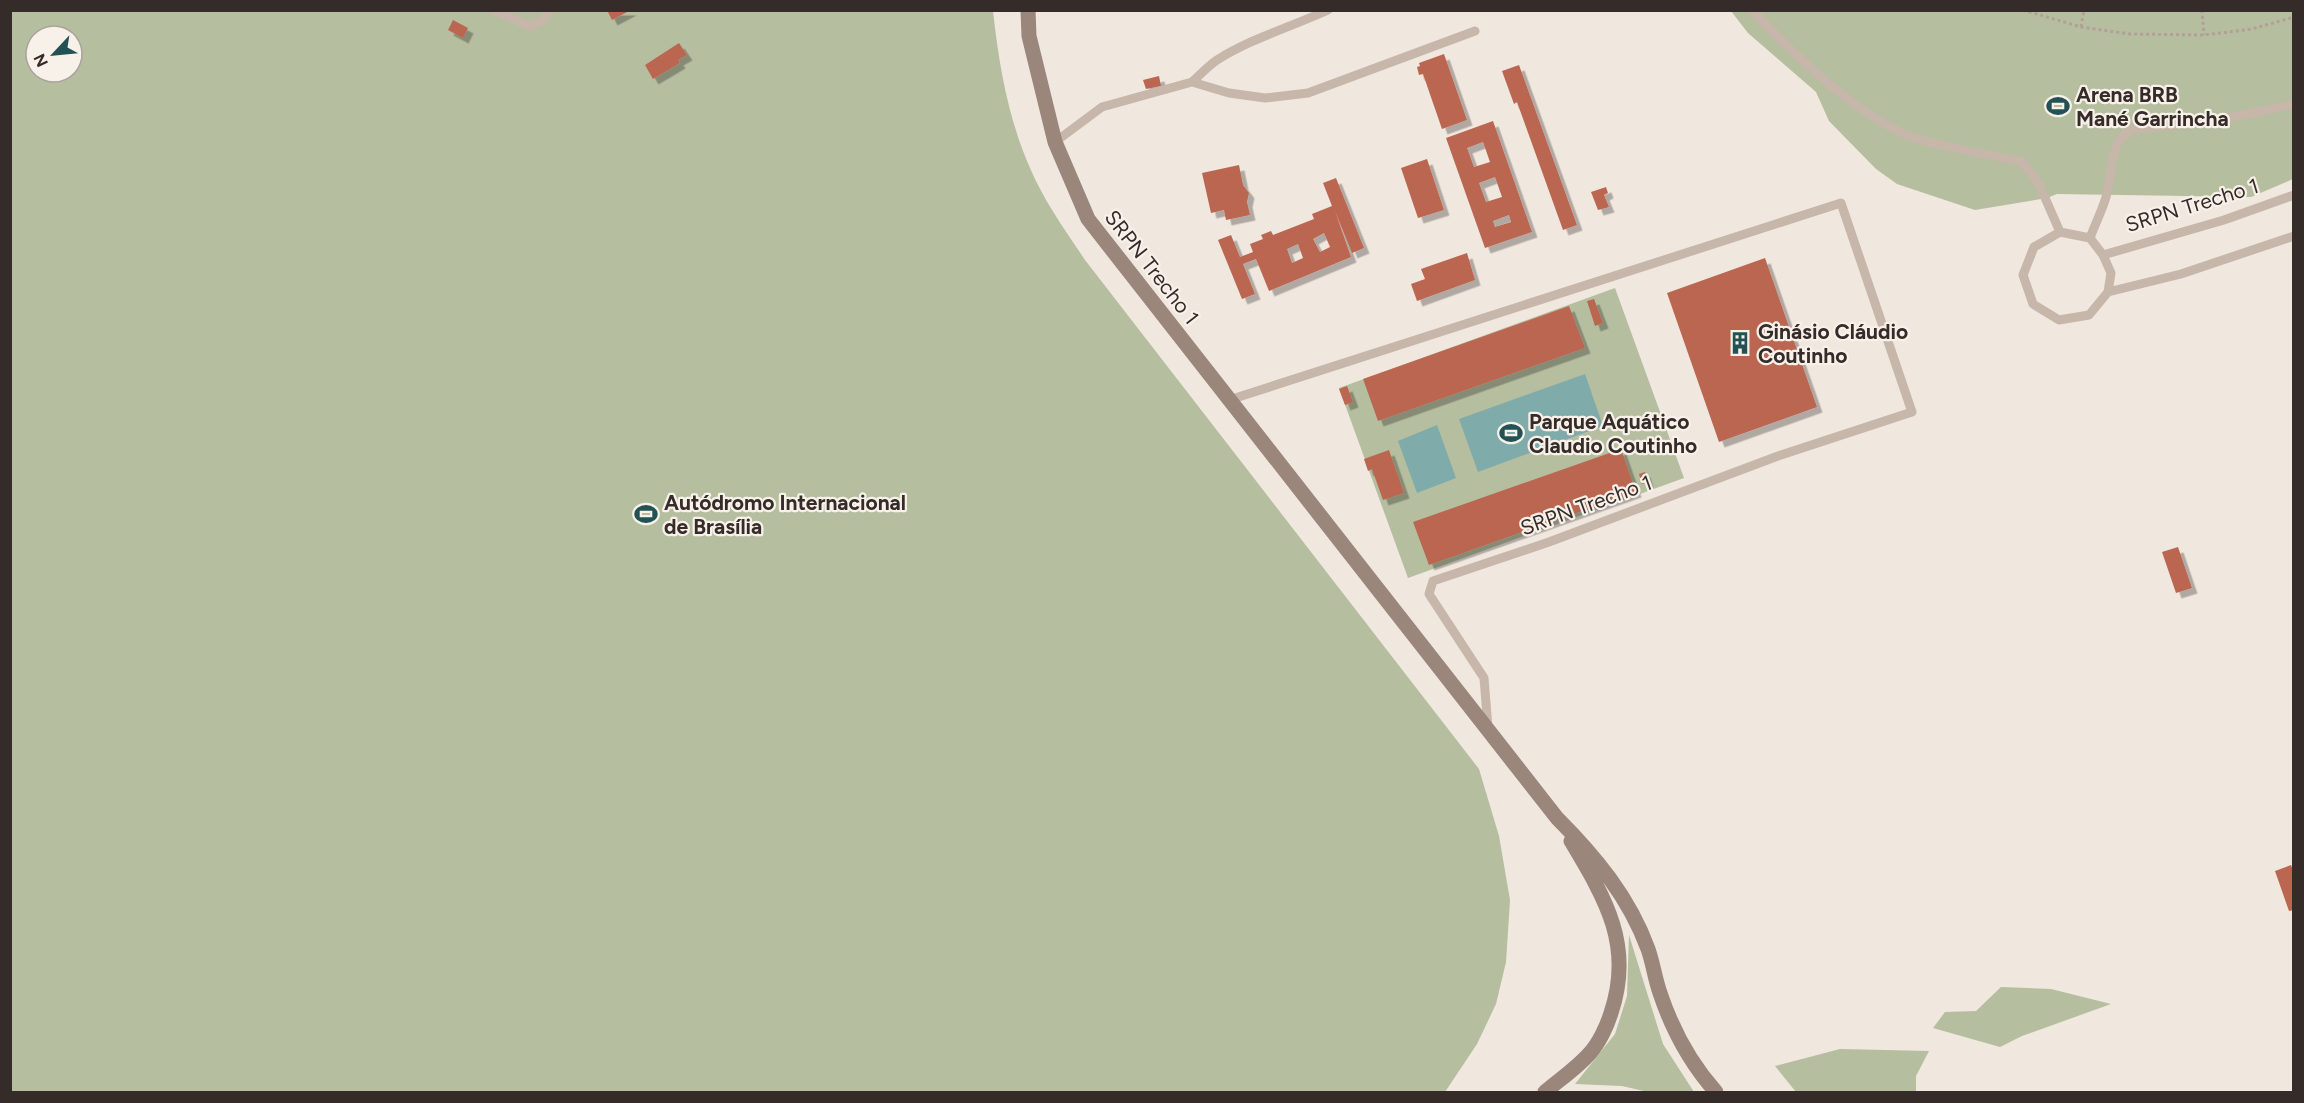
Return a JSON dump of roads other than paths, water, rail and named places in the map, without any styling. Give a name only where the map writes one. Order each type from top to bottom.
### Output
[{"type":"main road","name":"SRPN Trecho 1","points":[[1028,10],[1029,36],[1055,141],[1088,219],[1557,818],[1609,875],[1631,911],[1648,949],[1660,993],[1678,1037],[1704,1078],[1716,1092]]},
{"type":"main road","name":"SRPN Trecho 1","points":[[1545,1092],[1591,1053],[1607,1024],[1618,992],[1621,957],[1615,925],[1610,914],[1557,818]]},
{"type":"lane","points":[[496,11],[529,26],[542,21],[551,10]]},
{"type":"lane","points":[[1055,141],[1102,107],[1192,82],[1215,61],[1245,45],[1328,10]]},
{"type":"lane","points":[[1752,10],[1789,50],[1870,115],[1917,138],[2022,162],[2039,184],[2060,232]]},
{"type":"lane","points":[[1192,82],[1229,93],[1265,98],[1308,93],[1475,31]]},
{"type":"lane","points":[[2090,238],[2107,195],[2110,171],[2120,138],[2126,132],[2133,129],[2214,121],[2294,104]]},
{"type":"lane","name":"SRPN Trecho 1","points":[[2103,255],[2224,220],[2294,195]]},
{"type":"lane","name":"SRPN Trecho 1","points":[[1229,400],[1841,203],[1912,412],[1778,456],[1550,542],[1433,581],[1429,594],[1484,678],[1489,732]]},
{"type":"lane","points":[[2109,292],[2111,273],[2103,255],[2090,238],[2060,232],[2034,247],[2023,275],[2033,304],[2059,320],[2089,315],[2109,292],[2181,274],[2294,236]]},
{"type":"water","points":[[1585,374],[1603,426],[1478,472],[1459,419]]},
{"type":"water","points":[[1437,425],[1456,478],[1417,493],[1398,441]]},
{"type":"place","name":"Arena BRB Mané Garrincha","points":[[2058,106]]},
{"type":"place","name":"Ginásio Cláudio Coutinho","points":[[1740,343]]},
{"type":"place","name":"Parque Aquático Claudio Coutinho","points":[[1511,433]]},
{"type":"place","name":"Autódromo Internacional de Brasília","points":[[646,514]]}]
